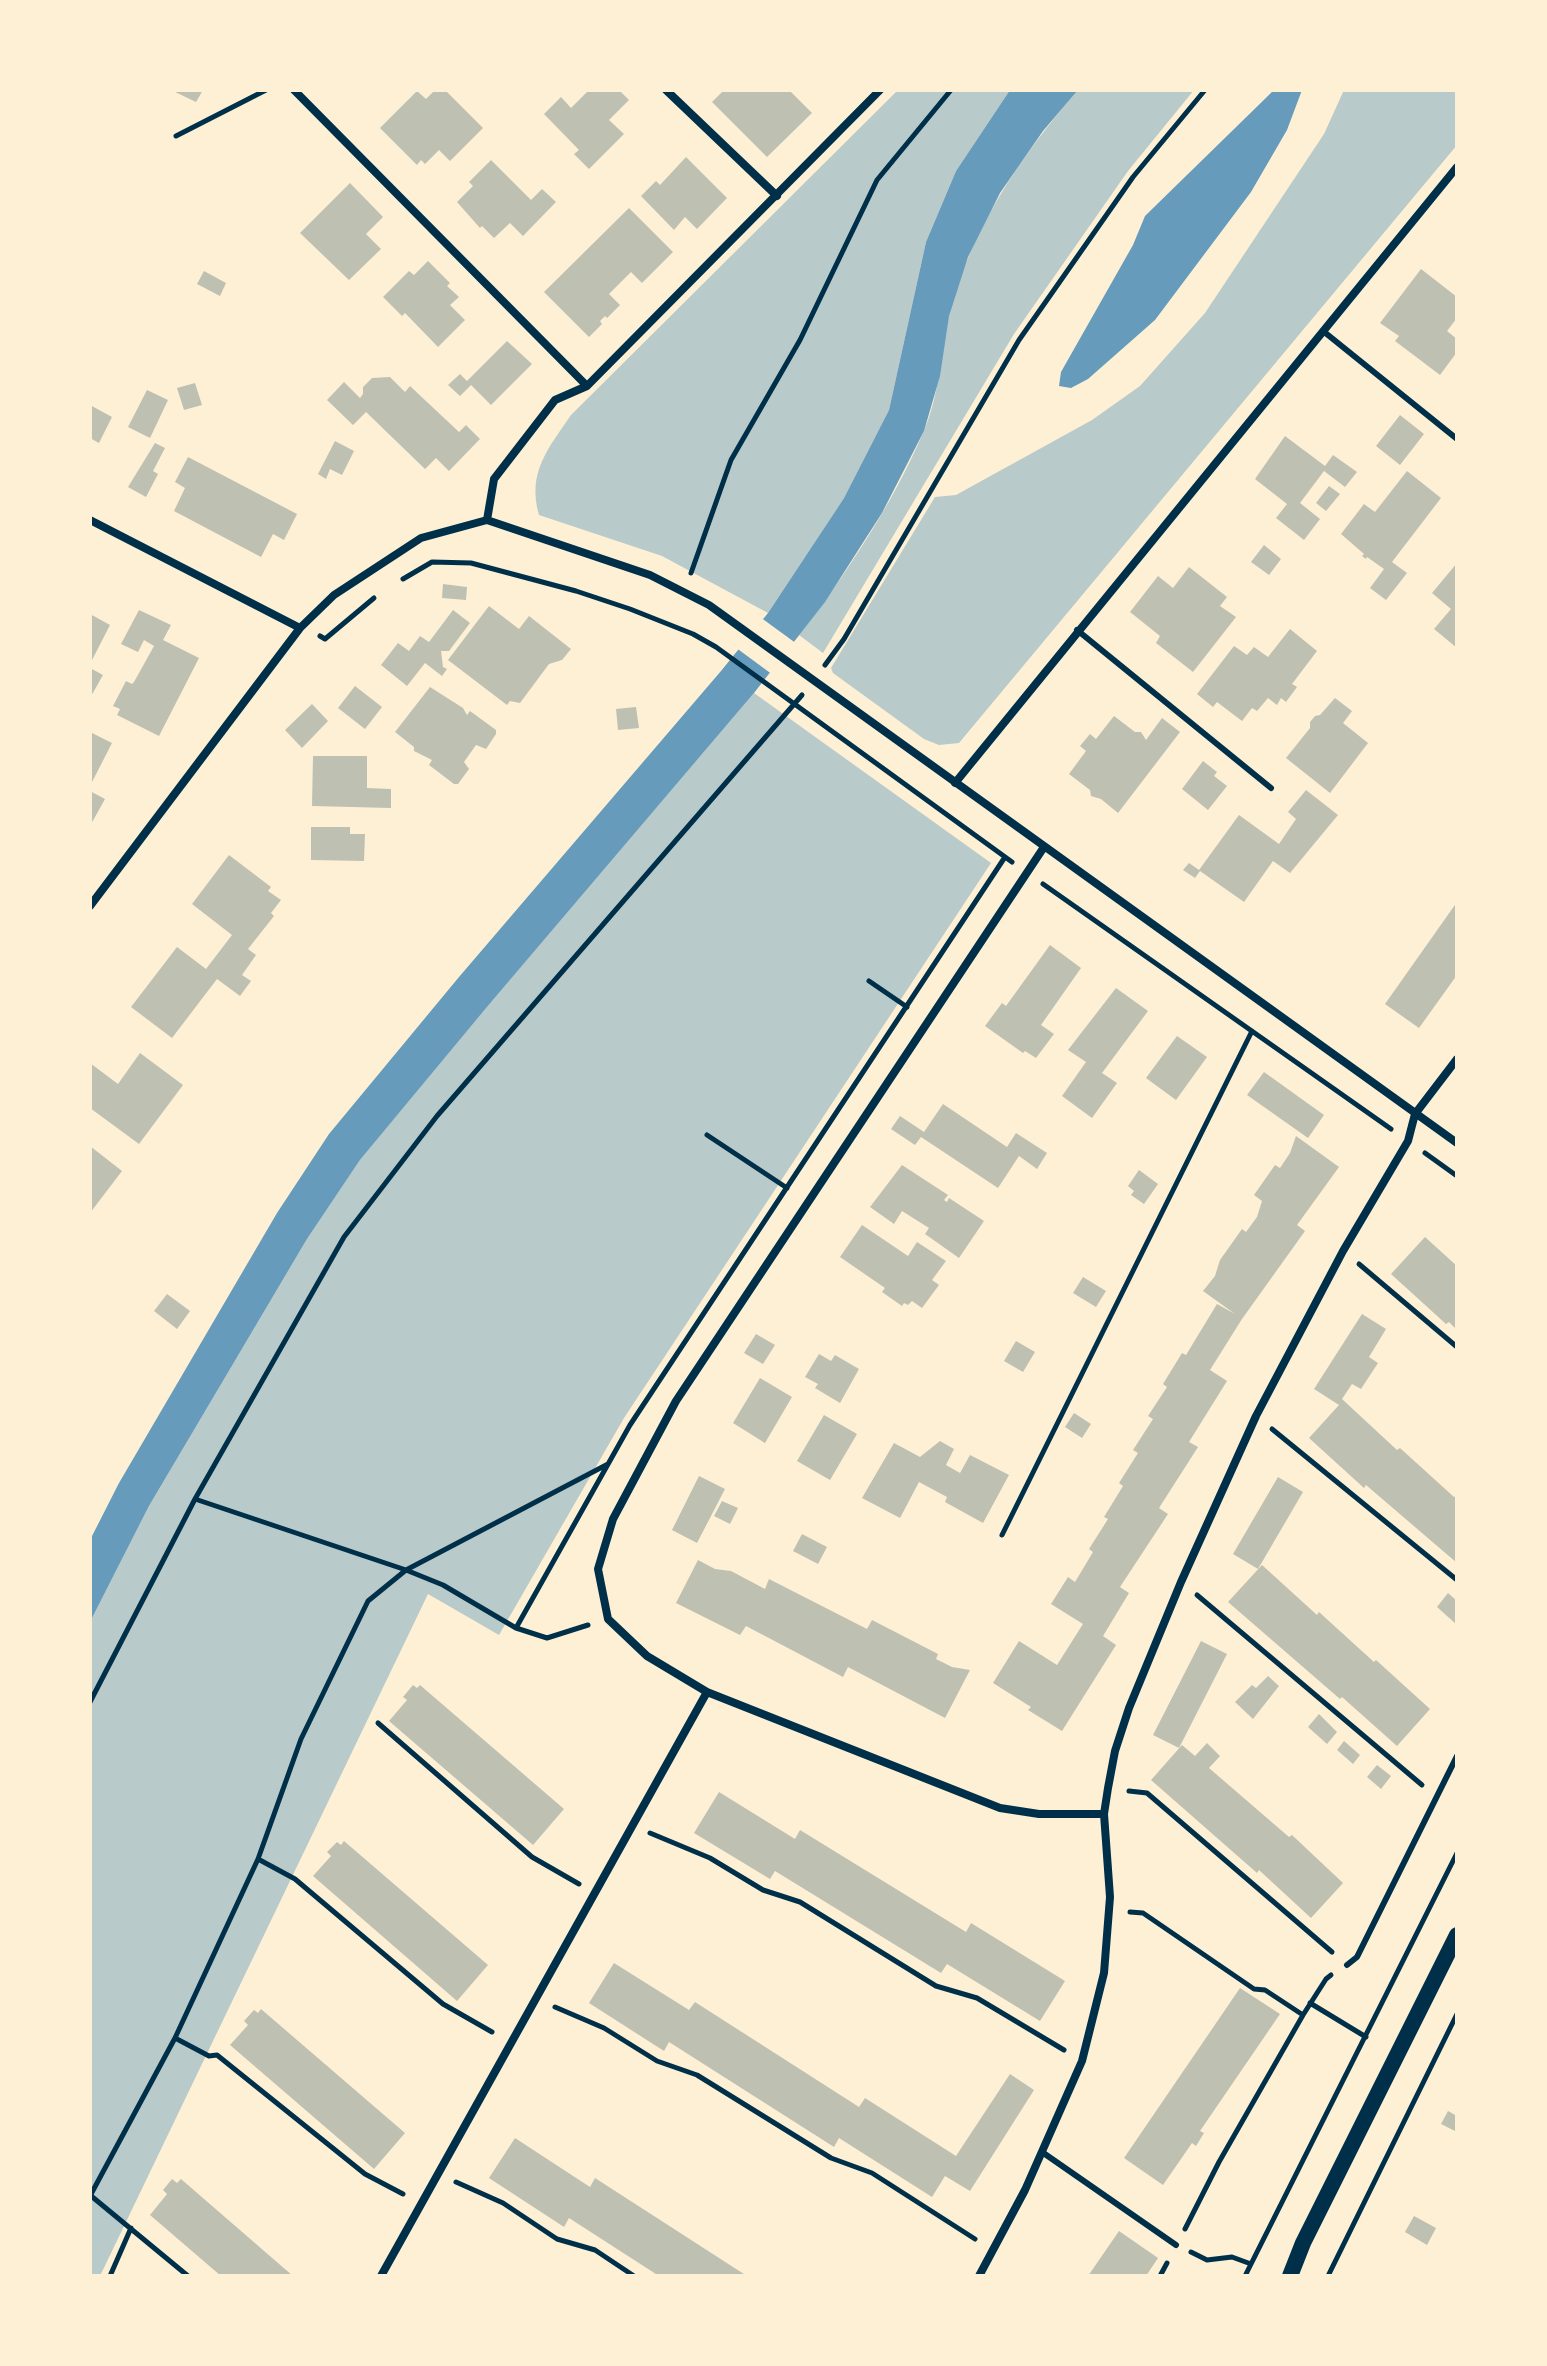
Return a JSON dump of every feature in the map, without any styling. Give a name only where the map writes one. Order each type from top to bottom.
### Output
[{"type":"main road","points":[[1283,2276],[1303,2243],[1457,1935]]},
{"type":"main road","points":[[1290,2276],[1303,2243]]},
{"type":"street","points":[[294,90],[587,386]]},
{"type":"street","points":[[666,90],[777,196]]},
{"type":"street","points":[[487,520],[494,479],[555,400],[587,386],[880,90]]},
{"type":"street","points":[[955,783],[1457,167]]},
{"type":"street","points":[[90,520],[300,628]]},
{"type":"street","points":[[90,906],[300,628],[334,595],[421,538],[487,520],[650,575],[709,605],[1457,1143]]},
{"type":"street","points":[[1044,847],[676,1401],[613,1519],[598,1569],[608,1619],[647,1656],[707,1692],[1000,1808],[1039,1814],[1104,1814]]},
{"type":"street","points":[[979,2276],[1025,2190],[1082,2061],[1104,1973],[1109,1911],[1104,1814],[1115,1751],[1129,1708],[1181,1582],[1256,1416],[1343,1251],[1408,1141],[1415,1114],[1457,1059]]},
{"type":"street","points":[[381,2276],[707,1692]]},
{"type":"lane","points":[[1322,330],[1457,439]]},
{"type":"lane","points":[[1077,630],[1271,788]]},
{"type":"lane","points":[[1347,1965],[1357,1957],[1457,1756]]},
{"type":"lane","points":[[1042,2152],[1176,2245]]},
{"type":"path","points":[[176,136],[266,90]]},
{"type":"path","points":[[684,593],[731,460],[800,340],[877,180],[951,90]]},
{"type":"path","points":[[824,666],[844,639],[1019,340],[1133,177],[1205,90]]},
{"type":"path","points":[[393,585],[432,562],[471,563],[590,595],[693,634],[716,647],[1026,872],[1457,1176]]},
{"type":"path","points":[[300,628],[325,639],[380,593]]},
{"type":"path","points":[[90,1702],[195,1499],[344,1237],[437,1116],[791,709]]},
{"type":"path","points":[[516,1628],[630,1425],[1005,857]]},
{"type":"path","points":[[869,981],[928,1020]]},
{"type":"path","points":[[1002,1535],[1245,1044]]},
{"type":"path","points":[[707,1135],[808,1202]]},
{"type":"path","points":[[1343,1251],[1457,1347]]},
{"type":"path","points":[[1256,1416],[1457,1580]]},
{"type":"path","points":[[188,2276],[90,2195],[175,2038],[258,1859],[301,1739],[368,1601],[406,1570],[608,1464]]},
{"type":"path","points":[[195,1499],[406,1570],[443,1585],[516,1628],[547,1638],[608,1619]]},
{"type":"path","points":[[1181,1582],[1436,1796]]},
{"type":"path","points":[[378,1723],[532,1857],[595,1894]]},
{"type":"path","points":[[1108,1788],[1147,1793],[1347,1965],[1326,1979],[1310,2003],[1219,2162],[1160,2276]]},
{"type":"path","points":[[633,1827],[710,1858],[763,1890],[800,1902],[936,1986],[977,1998],[1082,2061]]},
{"type":"path","points":[[1245,2276],[1457,1853]]},
{"type":"path","points":[[258,1859],[295,1879],[443,2004],[511,2043]]},
{"type":"path","points":[[1109,1911],[1143,1913],[1254,1989],[1265,1990],[1303,2015]]},
{"type":"path","points":[[535,1998],[604,2028],[657,2061],[697,2075],[831,2158],[872,2173],[993,2250]]},
{"type":"path","points":[[1310,2003],[1366,2037]]},
{"type":"path","points":[[1328,2276],[1457,2014]]},
{"type":"path","points":[[175,2038],[209,2056],[217,2055],[365,2174],[421,2203]]},
{"type":"path","points":[[438,2174],[503,2203],[557,2239],[595,2250],[634,2276]]},
{"type":"path","points":[[110,2276],[131,2228]]},
{"type":"path","points":[[1176,2245],[1207,2260],[1232,2257],[1251,2264]]},
{"type":"shaded area","points":[[898,90],[1010,90],[956,171],[926,242],[889,410],[844,498],[768,613],[662,556],[539,515],[536,500],[538,473],[548,450],[571,415]]},
{"type":"shaded area","points":[[1078,90],[1194,90],[1128,171],[1014,334],[823,653],[799,635],[867,538],[911,460],[929,419],[949,315],[970,252],[1018,167]]},
{"type":"shaded area","points":[[1344,90],[1457,90],[1457,145],[959,743],[939,745],[924,739],[833,673],[831,668],[935,497],[956,495],[1092,420],[1140,386],[1205,313],[1324,134]]},
{"type":"shaded area","points":[[754,693],[991,863],[624,1418],[499,1635],[428,1594],[100,2276],[90,2276],[90,1622],[149,1506],[307,1239],[360,1160]]},
{"type":"water","points":[[1010,90],[1078,90],[1043,131],[1000,193],[968,257],[949,316],[940,376],[924,431],[882,513],[825,602],[754,693],[360,1160],[307,1239],[149,1506],[90,1622],[90,1540],[119,1483],[277,1213],[329,1134],[768,613],[844,498],[889,410],[926,242],[956,171]]},
{"type":"water","points":[[1274,90],[1302,90],[1287,130],[1251,192],[1155,320],[1088,379],[1071,388],[1059,386],[1061,372],[1133,245],[1145,216]]},
{"type":"pier","points":[[760,617],[797,644],[773,675],[735,647]]},
{"type":"building","points":[[171,90],[203,90],[196,102]]},
{"type":"building","points":[[435,90],[445,90],[483,128],[450,161],[439,150],[425,164],[421,160],[417,165],[380,128],[417,91],[426,99]]},
{"type":"building","points":[[589,90],[619,90],[629,100],[609,120],[624,134],[589,169],[574,154],[579,150],[544,114],[561,97],[571,108]]},
{"type":"building","points":[[724,90],[789,90],[812,113],[767,157],[712,102]]},
{"type":"building","points":[[686,157],[727,198],[697,229],[685,217],[674,230],[641,196],[656,181],[660,185]]},
{"type":"building","points":[[491,160],[531,200],[542,189],[556,202],[523,236],[510,223],[494,238],[482,226],[480,228],[457,202],[473,186],[469,182]]},
{"type":"building","points":[[350,183],[383,217],[366,234],[381,249],[349,280],[300,233]]},
{"type":"building","points":[[629,208],[673,252],[642,283],[631,272],[609,294],[620,305],[600,321],[602,324],[589,337],[544,292]]},
{"type":"building","points":[[428,261],[459,297],[450,305],[465,320],[438,347],[405,313],[402,316],[383,297],[409,271],[414,275]]},
{"type":"building","points":[[1421,269],[1457,297],[1457,318],[1447,331],[1457,339],[1457,352],[1440,375],[1395,341],[1399,336],[1380,323]]},
{"type":"building","points":[[204,271],[226,283],[220,296],[197,284]]},
{"type":"building","points":[[507,341],[532,364],[491,405],[471,385],[460,396],[448,385],[460,374],[467,381]]},
{"type":"building","points":[[390,377],[405,392],[410,386],[459,432],[466,425],[480,439],[449,471],[436,458],[425,469],[366,412],[353,425],[327,400],[344,382],[360,398],[363,387],[372,378]]},
{"type":"building","points":[[195,383],[202,405],[184,410],[177,388]]},
{"type":"building","points":[[147,390],[168,400],[150,438],[128,427]]},
{"type":"building","points":[[90,405],[112,417],[99,443],[90,438]]},
{"type":"building","points":[[1400,415],[1424,434],[1400,465],[1376,446]]},
{"type":"building","points":[[1285,436],[1325,466],[1333,455],[1357,472],[1345,487],[1324,471],[1300,503],[1320,519],[1304,540],[1276,518],[1287,504],[1255,479]]},
{"type":"building","points":[[335,441],[354,451],[342,475],[330,469],[326,479],[318,474]]},
{"type":"building","points":[[155,443],[165,448],[153,471],[158,474],[146,497],[128,487]]},
{"type":"building","points":[[188,457],[297,514],[284,540],[273,534],[261,557],[174,511],[185,488],[175,482]]},
{"type":"building","points":[[1407,471],[1441,498],[1392,562],[1407,573],[1386,600],[1370,588],[1384,569],[1362,556],[1364,554],[1341,534],[1364,504],[1375,512]]},
{"type":"building","points":[[1329,486],[1340,494],[1326,511],[1316,503]]},
{"type":"building","points":[[1264,545],[1281,559],[1269,575],[1251,562]]},
{"type":"building","points":[[1457,563],[1457,648],[1434,629],[1451,609],[1432,593]]},
{"type":"building","points":[[1189,567],[1227,597],[1220,606],[1236,617],[1193,672],[1156,643],[1160,636],[1130,612],[1158,576],[1173,588]]},
{"type":"building","points":[[443,584],[467,587],[466,600],[442,598]]},
{"type":"building","points":[[489,606],[519,629],[529,616],[571,649],[562,660],[549,664],[520,703],[510,701],[507,705],[448,660]]},
{"type":"building","points":[[139,610],[171,625],[163,640],[199,658],[159,736],[117,715],[120,709],[113,706],[126,681],[134,682],[154,646],[144,640],[138,652],[121,644]]},
{"type":"building","points":[[453,610],[470,623],[449,651],[441,651],[443,667],[447,669],[442,676],[425,663],[407,686],[381,665],[398,643],[409,651],[420,636],[429,642]]},
{"type":"building","points":[[90,614],[110,625],[90,664]]},
{"type":"building","points":[[1290,629],[1317,651],[1292,684],[1297,687],[1286,702],[1281,698],[1277,705],[1268,698],[1257,711],[1252,708],[1242,721],[1217,702],[1213,707],[1197,694],[1234,646],[1247,655],[1254,647],[1268,657]]},
{"type":"building","points":[[90,668],[103,675],[90,698]]},
{"type":"building","points":[[355,686],[382,707],[365,729],[338,708]]},
{"type":"building","points":[[430,687],[463,708],[467,715],[470,711],[496,730],[486,749],[476,745],[464,762],[469,769],[458,784],[429,765],[432,760],[414,751],[414,747],[395,732]]},
{"type":"building","points":[[1335,698],[1352,711],[1343,723],[1368,743],[1330,793],[1286,758],[1310,728],[1310,722]]},
{"type":"building","points":[[312,704],[328,721],[302,748],[285,730]]},
{"type":"building","points":[[636,707],[639,728],[618,730],[616,709]]},
{"type":"building","points":[[1114,716],[1135,732],[1141,732],[1146,740],[1162,718],[1180,732],[1118,813],[1101,799],[1091,796],[1090,790],[1069,774],[1086,751],[1080,746],[1090,734],[1096,739]]},
{"type":"building","points":[[90,732],[112,743],[90,786]]},
{"type":"building","points":[[313,756],[367,756],[367,788],[391,789],[391,808],[312,806]]},
{"type":"building","points":[[1203,761],[1217,772],[1214,776],[1227,786],[1208,810],[1182,789]]},
{"type":"building","points":[[1306,790],[1338,815],[1290,873],[1273,861],[1244,902],[1200,871],[1195,878],[1183,870],[1189,863],[1199,870],[1239,815],[1279,844],[1296,819],[1288,812]]},
{"type":"building","points":[[90,791],[105,799],[90,826]]},
{"type":"building","points":[[311,827],[350,827],[350,834],[365,834],[364,861],[311,860]]},
{"type":"building","points":[[229,855],[271,887],[268,891],[281,900],[271,913],[274,916],[248,949],[256,955],[242,975],[251,981],[240,996],[217,979],[172,1038],[131,1007],[177,947],[206,969],[232,935],[192,904]]},
{"type":"building","points":[[1457,902],[1457,975],[1419,1028],[1385,1004]]},
{"type":"building","points":[[1050,945],[1081,968],[1041,1025],[1054,1034],[1036,1058],[1025,1051],[1023,1053],[985,1026],[1002,1003],[1006,1006]]},
{"type":"building","points":[[1116,988],[1148,1011],[1102,1073],[1117,1083],[1092,1118],[1062,1096],[1086,1062],[1068,1050]]},
{"type":"building","points":[[1177,1036],[1207,1057],[1176,1100],[1146,1078]]},
{"type":"building","points":[[140,1053],[183,1085],[139,1144],[90,1108],[90,1063],[118,1084]]},
{"type":"building","points":[[1264,1072],[1324,1115],[1308,1138],[1247,1095]]},
{"type":"building","points":[[943,1104],[1007,1147],[1016,1133],[1047,1153],[1037,1169],[1019,1156],[998,1188],[921,1137],[915,1145],[891,1129],[900,1116],[924,1132]]},
{"type":"building","points":[[1296,1136],[1339,1167],[1297,1225],[1305,1231],[1210,1370],[1227,1381],[1189,1442],[1198,1447],[1159,1508],[1168,1514],[1120,1587],[1129,1593],[1103,1636],[1116,1645],[1062,1731],[993,1683],[1019,1641],[1057,1665],[1083,1624],[1051,1604],[1068,1577],[1075,1582],[1093,1552],[1089,1549],[1108,1519],[1104,1517],[1123,1486],[1119,1483],[1138,1453],[1133,1450],[1153,1419],[1148,1416],[1167,1387],[1163,1384],[1182,1353],[1186,1355],[1217,1304],[1235,1314],[1203,1291],[1242,1229],[1246,1232],[1257,1217],[1262,1201],[1254,1195],[1275,1165],[1280,1168]]},
{"type":"building","points":[[90,1146],[122,1171],[90,1213]]},
{"type":"building","points":[[902,1165],[948,1195],[944,1200],[947,1202],[949,1198],[984,1221],[959,1258],[925,1234],[929,1228],[902,1211],[894,1224],[870,1207]]},
{"type":"building","points":[[1139,1170],[1158,1184],[1144,1204],[1131,1195],[1134,1191],[1128,1186]]},
{"type":"building","points":[[862,1225],[908,1256],[917,1242],[946,1261],[932,1280],[939,1285],[922,1308],[912,1301],[902,1306],[882,1292],[885,1288],[840,1257]]},
{"type":"building","points":[[1425,1237],[1457,1266],[1457,1330],[1449,1322],[1446,1324],[1391,1274]]},
{"type":"building","points":[[1083,1277],[1106,1291],[1096,1307],[1073,1293]]},
{"type":"building","points":[[167,1294],[190,1311],[177,1329],[154,1311]]},
{"type":"building","points":[[1362,1314],[1386,1329],[1369,1357],[1378,1363],[1361,1389],[1352,1384],[1342,1399],[1397,1450],[1400,1448],[1454,1497],[1457,1495],[1457,1563],[1366,1485],[1364,1488],[1309,1438],[1339,1405],[1314,1389]]},
{"type":"building","points":[[756,1334],[775,1345],[763,1364],[744,1353]]},
{"type":"building","points":[[1016,1341],[1035,1352],[1023,1372],[1004,1361]]},
{"type":"building","points":[[819,1354],[831,1361],[835,1355],[859,1369],[840,1403],[815,1388],[818,1384],[805,1377]]},
{"type":"building","points":[[760,1378],[792,1397],[765,1443],[733,1423]]},
{"type":"building","points":[[1074,1413],[1091,1424],[1082,1438],[1065,1427]]},
{"type":"building","points":[[824,1415],[857,1434],[830,1480],[797,1461]]},
{"type":"building","points":[[940,1441],[954,1449],[946,1465],[960,1473],[970,1455],[1009,1475],[983,1523],[945,1502],[947,1497],[919,1482],[900,1518],[862,1498],[894,1443],[920,1457]]},
{"type":"building","points":[[699,1476],[725,1489],[697,1543],[672,1530]]},
{"type":"building","points":[[1278,1477],[1303,1492],[1258,1569],[1233,1554]]},
{"type":"building","points":[[722,1501],[738,1508],[730,1524],[714,1516]]},
{"type":"building","points":[[802,1534],[827,1547],[818,1564],[793,1551]]},
{"type":"building","points":[[698,1560],[715,1569],[731,1571],[765,1589],[769,1579],[867,1629],[872,1620],[938,1654],[936,1659],[952,1667],[970,1670],[945,1718],[848,1667],[843,1677],[746,1626],[740,1635],[676,1603]]},
{"type":"building","points":[[1262,1565],[1430,1709],[1397,1746],[1228,1602]]},
{"type":"building","points":[[1448,1593],[1457,1601],[1457,1625],[1437,1607]]},
{"type":"building","points":[[1201,1641],[1227,1654],[1179,1748],[1153,1735]]},
{"type":"building","points":[[1268,1676],[1279,1686],[1253,1719],[1235,1702],[1252,1685],[1256,1688]]},
{"type":"building","points":[[413,1685],[417,1688],[420,1685],[564,1809],[533,1845],[389,1721],[407,1700],[403,1697]]},
{"type":"building","points":[[1319,1714],[1337,1732],[1327,1744],[1308,1727]]},
{"type":"building","points":[[1344,1741],[1360,1755],[1353,1764],[1337,1750]]},
{"type":"building","points":[[1207,1743],[1220,1756],[1209,1768],[1289,1837],[1292,1835],[1343,1883],[1311,1918],[1151,1780],[1182,1745],[1195,1756]]},
{"type":"building","points":[[1377,1765],[1391,1776],[1381,1789],[1367,1777]]},
{"type":"building","points":[[719,1792],[795,1839],[800,1830],[966,1932],[971,1923],[1065,1981],[1040,2021],[947,1964],[941,1973],[775,1871],[770,1879],[694,1833]]},
{"type":"building","points":[[344,1841],[488,1965],[457,2001],[313,1876],[331,1856],[327,1852],[337,1842],[341,1845]]},
{"type":"building","points":[[614,1963],[689,2010],[695,2002],[859,2107],[865,2098],[956,2156],[1010,2074],[1034,2090],[970,2191],[945,2176],[932,2197],[839,2138],[834,2147],[669,2042],[664,2051],[589,2003]]},
{"type":"building","points":[[1240,1988],[1280,2014],[1200,2131],[1204,2133],[1196,2146],[1192,2143],[1163,2185],[1124,2158]]},
{"type":"building","points":[[261,2009],[405,2133],[374,2169],[230,2045],[248,2025],[244,2021],[254,2010],[258,2013]]},
{"type":"building","points":[[1448,2111],[1457,2116],[1457,2132],[1441,2124]]},
{"type":"building","points":[[515,2138],[590,2187],[595,2178],[747,2276],[659,2276],[569,2218],[564,2227],[489,2178]]},
{"type":"building","points":[[172,2179],[177,2183],[181,2179],[293,2276],[221,2276],[150,2215],[167,2194],[163,2190]]},
{"type":"building","points":[[1414,2216],[1436,2228],[1427,2245],[1405,2232]]},
{"type":"building","points":[[1119,2231],[1158,2258],[1146,2276],[1088,2276]]}]
